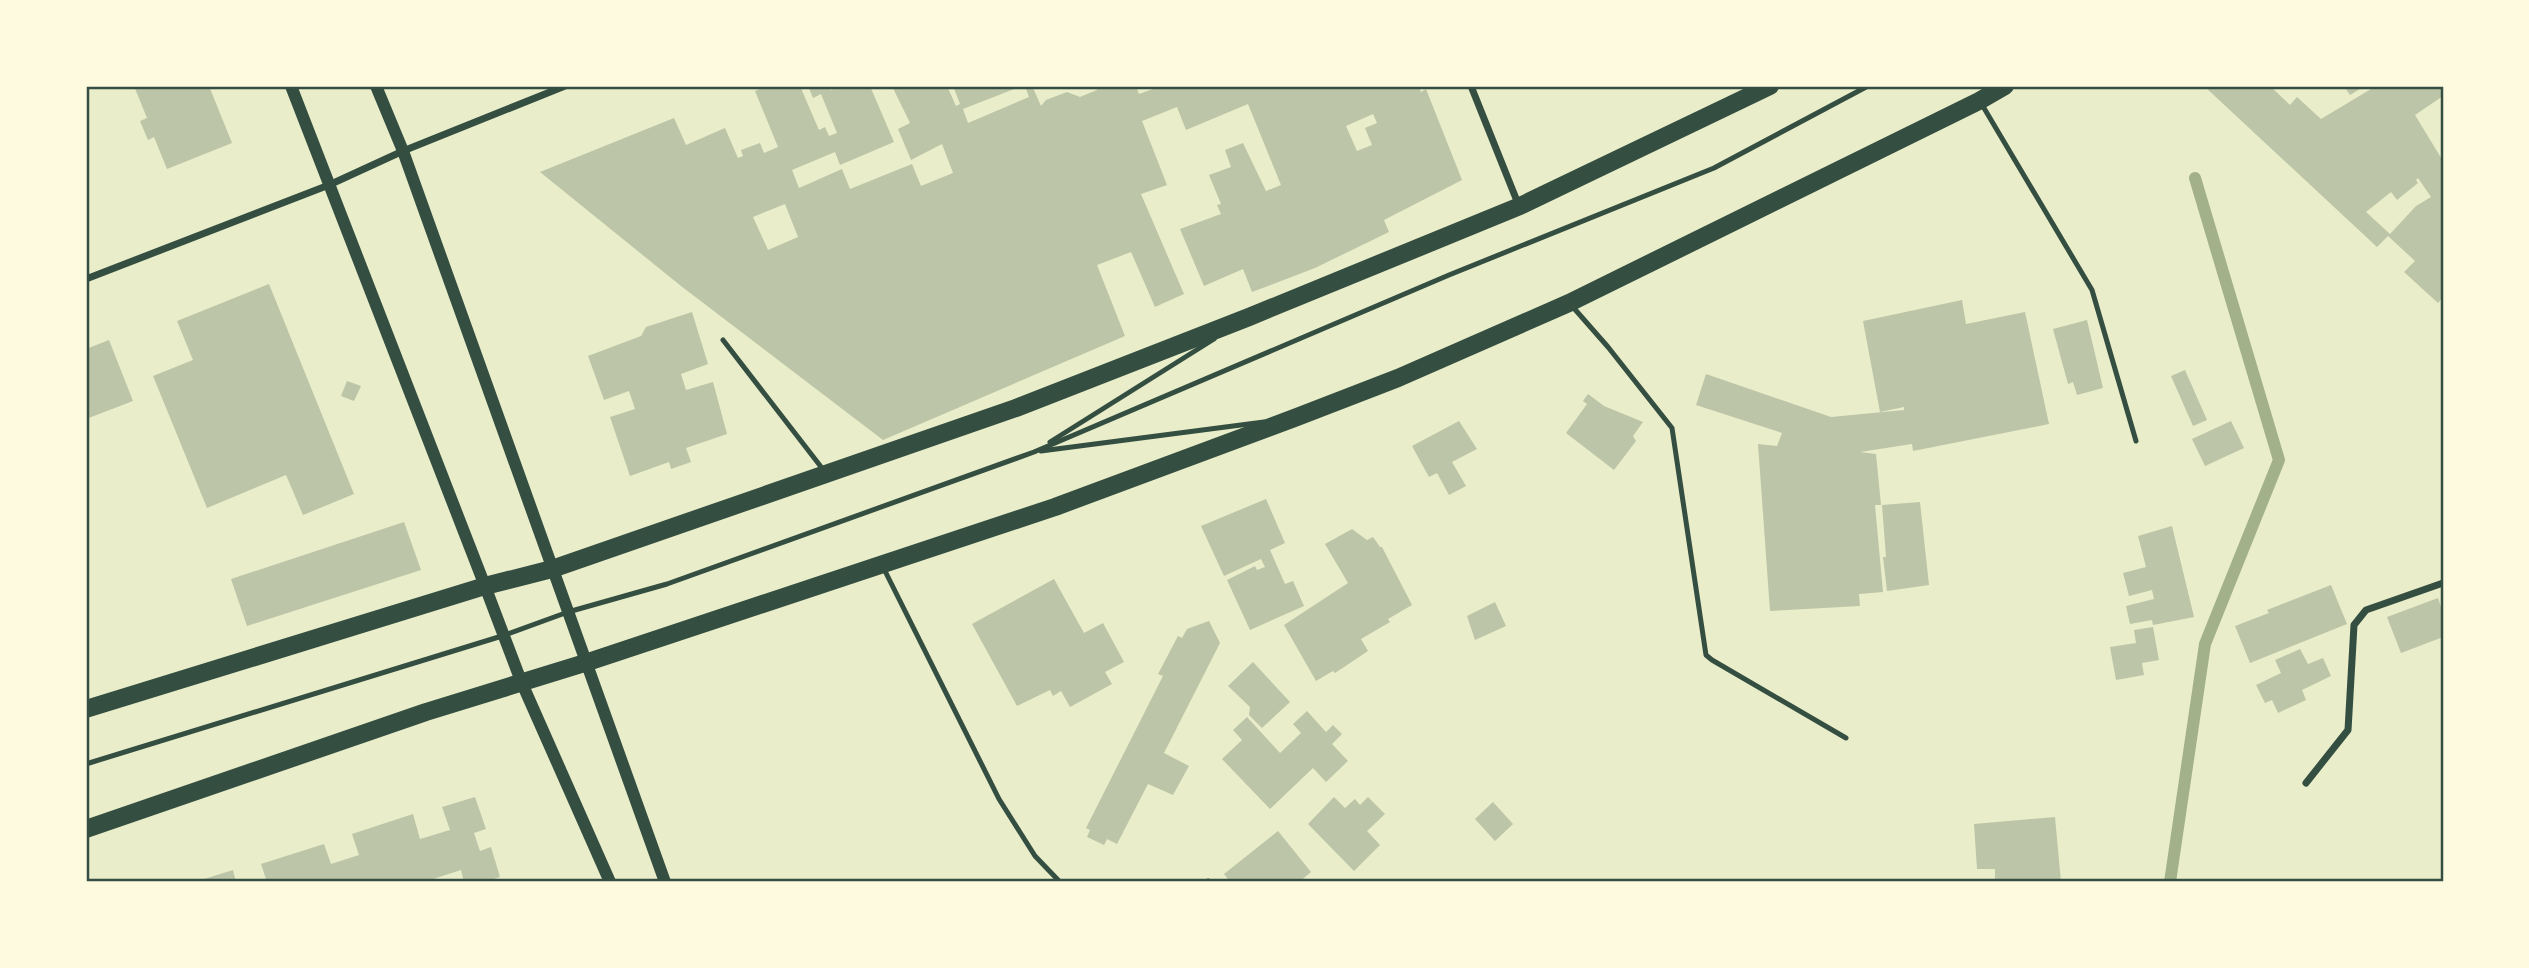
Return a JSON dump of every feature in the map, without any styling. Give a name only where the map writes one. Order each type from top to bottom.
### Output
[{"type":"main road","points":[[86,709],[485,586],[552,569],[1016,408],[1249,317],[1520,206],[1770,86]]},
{"type":"main road","points":[[86,829],[521,681],[588,662],[1055,507],[1398,378],[1569,303],[2004,86]]},
{"type":"street","points":[[291,86],[502,636],[610,882]]},
{"type":"street","points":[[376,86],[404,151],[665,882]]},
{"type":"street","points":[[86,279],[329,185],[404,151],[565,86]]},
{"type":"street","points":[[1471,86],[1520,206]]},
{"type":"street","points":[[2306,783],[2348,730],[2354,625],[2359,617],[2366,610],[2443,583]]},
{"type":"lane","points":[[86,764],[502,636],[568,612],[667,584],[1034,452],[1449,275],[1714,168],[1868,86]]},
{"type":"lane","points":[[1979,100],[2092,290],[2136,441]]},
{"type":"lane","points":[[1569,303],[1608,347],[1672,428],[1706,654],[1846,738]]},
{"type":"lane","points":[[1034,452],[1249,317]]},
{"type":"lane","points":[[723,340],[827,474]]},
{"type":"lane","points":[[1034,452],[1297,417]]},
{"type":"lane","points":[[882,564],[999,799],[1035,856],[1060,882]]},
{"type":"building","points":[[134,86],[209,86],[232,143],[167,169],[154,137],[148,140],[140,121],[147,118]]},
{"type":"building","points":[[767,86],[800,86],[819,130],[825,127],[829,136],[837,133],[821,94],[813,98],[808,86],[829,86],[831,90],[840,86],[870,86],[894,142],[840,165],[835,152],[792,170],[799,188],[842,169],[850,189],[912,164],[921,186],[953,173],[942,144],[911,160],[898,129],[910,123],[892,86],[947,86],[956,106],[960,104],[953,86],[1022,86],[963,109],[968,123],[1029,97],[1025,86],[1038,86],[1033,88],[1041,106],[1046,100],[1067,92],[1080,97],[1097,90],[1095,86],[1136,86],[1139,94],[1161,86],[1419,86],[1421,92],[1426,89],[1462,180],[1384,220],[1389,232],[1315,268],[1252,292],[1243,269],[1204,286],[1180,229],[1221,214],[1217,205],[1221,204],[1209,175],[1231,167],[1225,150],[1243,143],[1266,191],[1281,185],[1248,104],[1186,130],[1177,107],[1142,121],[1167,185],[1141,194],[1184,294],[1155,307],[1131,252],[1097,265],[1125,336],[883,440],[681,286],[540,172],[674,118],[686,145],[725,128],[738,158],[743,156],[741,150],[760,143],[764,153],[778,147],[755,91]],"holes":[[[1373,114],[1377,123],[1365,128],[1372,145],[1357,151],[1346,126]],[[785,204],[798,237],[768,250],[753,217]]]},
{"type":"building","points":[[2204,86],[2270,86],[2290,105],[2297,97],[2321,119],[2376,86],[2443,86],[2443,96],[2415,115],[2443,161],[2443,297],[2438,303],[2404,272],[2415,261],[2388,236],[2377,247]],"holes":[[[2418,178],[2431,197],[2416,206],[2390,234],[2366,212],[2391,192],[2397,200],[2418,183]]]},
{"type":"building","points":[[2344,86],[2365,86],[2350,95]]},
{"type":"building","points":[[269,284],[354,494],[303,515],[286,475],[207,508],[153,376],[193,360],[177,321]]},
{"type":"building","points":[[1962,300],[1966,324],[2025,312],[2049,424],[1913,451],[1912,444],[1860,452],[1876,454],[1881,505],[1875,505],[1883,592],[1859,594],[1860,606],[1770,611],[1758,444],[1777,446],[1782,433],[1696,405],[1706,374],[1831,417],[1904,410],[1904,407],[1880,412],[1863,321]]},
{"type":"building","points":[[692,312],[708,364],[681,374],[686,390],[713,382],[727,434],[686,448],[691,462],[671,469],[669,462],[630,476],[610,417],[635,409],[629,391],[604,400],[588,356],[641,336],[646,327]]},
{"type":"building","points":[[2087,320],[2103,388],[2077,395],[2073,382],[2068,384],[2053,329]]},
{"type":"building","points":[[109,340],[133,401],[86,419],[86,349]]},
{"type":"building","points":[[2185,370],[2207,420],[2193,426],[2171,376]]},
{"type":"building","points":[[347,381],[361,386],[354,401],[341,396]]},
{"type":"building","points":[[1588,394],[1604,406],[1643,422],[1633,436],[1636,441],[1614,470],[1566,433],[1587,404],[1583,401]]},
{"type":"building","points":[[1459,421],[1477,449],[1452,462],[1466,486],[1449,495],[1437,473],[1429,477],[1412,446]]},
{"type":"building","points":[[2231,421],[2244,448],[2205,466],[2192,439]]},
{"type":"building","points":[[1266,499],[1285,543],[1270,550],[1285,584],[1293,581],[1304,606],[1250,630],[1227,580],[1255,566],[1257,570],[1265,567],[1261,559],[1224,576],[1201,526]]},
{"type":"building","points":[[1920,502],[1929,585],[1887,591],[1882,505]]},
{"type":"building","points":[[404,522],[421,570],[247,626],[231,579]]},
{"type":"building","points":[[2172,526],[2194,617],[2153,625],[2152,620],[2130,624],[2126,606],[2154,599],[2152,590],[2129,596],[2123,573],[2146,567],[2138,536]]},
{"type":"building","points":[[1352,529],[1367,540],[1373,537],[1382,547],[1412,605],[1361,639],[1368,651],[1335,673],[1333,671],[1316,681],[1284,625],[1348,583],[1325,544]]},
{"type":"building","points":[[1054,579],[1084,633],[1103,623],[1124,662],[1105,672],[1112,684],[1070,707],[1061,691],[1053,696],[1050,690],[1017,706],[972,624]]},
{"type":"building","points":[[2331,585],[2347,624],[2250,663],[2235,626],[2269,613],[2267,610]]},
{"type":"building","points":[[2438,598],[2443,613],[2443,637],[2401,653],[2387,617]]},
{"type":"building","points":[[1495,602],[1506,626],[1475,640],[1467,616]]},
{"type":"building","points":[[1209,621],[1220,643],[1164,753],[1189,766],[1173,795],[1148,784],[1117,844],[1107,839],[1104,845],[1087,837],[1090,830],[1086,828],[1163,676],[1158,674],[1178,636],[1182,638],[1187,629]]},
{"type":"building","points":[[2153,627],[2159,660],[2142,663],[2144,675],[2116,680],[2110,647],[2136,643],[2134,630]]},
{"type":"building","points":[[2300,649],[2308,664],[2323,658],[2331,676],[2302,690],[2306,700],[2278,713],[2272,700],[2265,703],[2256,685],[2281,673],[2275,660]]},
{"type":"building","points":[[1253,662],[1290,702],[1262,728],[1249,715],[1250,707],[1228,686]]},
{"type":"building","points":[[1307,711],[1326,732],[1333,725],[1342,734],[1332,744],[1348,761],[1326,782],[1313,768],[1270,809],[1222,759],[1242,740],[1233,730],[1247,717],[1280,753],[1301,733],[1293,724]]},
{"type":"building","points":[[475,797],[486,829],[474,833],[480,851],[491,847],[500,877],[484,882],[464,882],[461,870],[430,880],[431,882],[267,882],[261,864],[324,844],[331,864],[359,855],[352,834],[413,814],[420,839],[450,830],[442,807]]},
{"type":"building","points":[[1334,797],[1345,808],[1355,799],[1360,805],[1368,797],[1385,814],[1367,831],[1380,845],[1354,871],[1308,824]]},
{"type":"building","points":[[1493,802],[1513,824],[1495,841],[1475,819]]},
{"type":"building","points":[[2055,817],[2061,882],[1995,882],[1995,869],[1977,869],[1974,824]]},
{"type":"building","points":[[1278,831],[1311,872],[1299,882],[1230,882],[1224,874]]},
{"type":"building","points":[[233,870],[236,882],[201,880]]},
{"type":"waterway","points":[[2170,882],[2205,644],[2279,460],[2195,178]]}]
